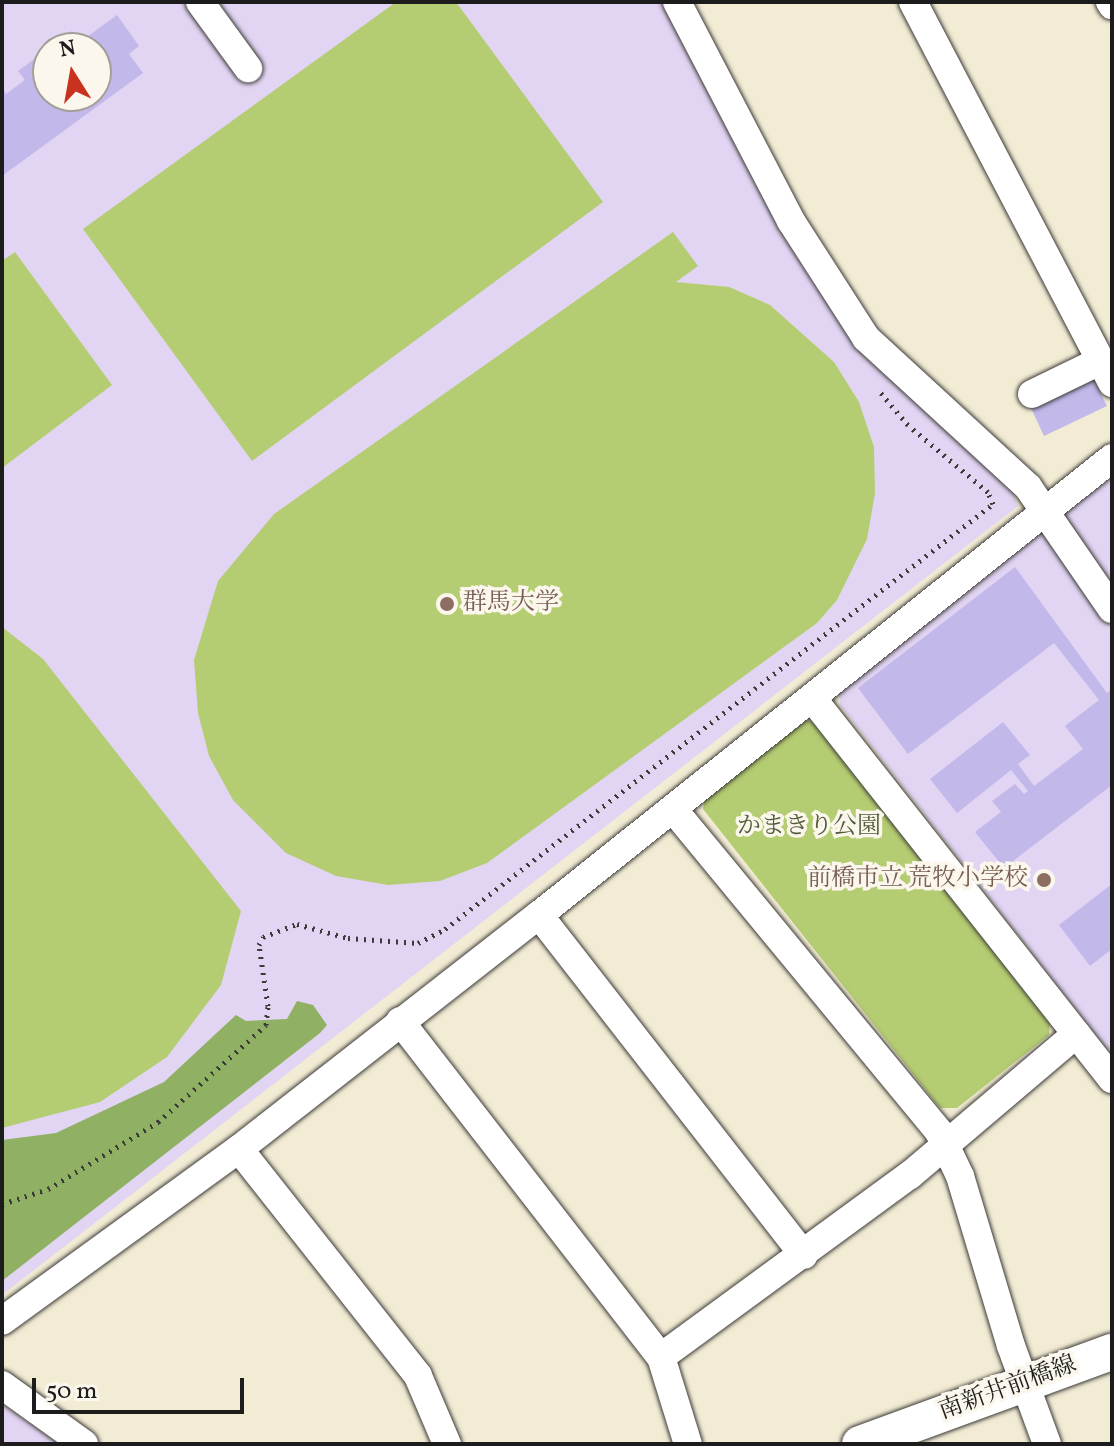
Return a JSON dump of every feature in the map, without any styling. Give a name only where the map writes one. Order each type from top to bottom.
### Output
[{"type":"main road","name":"南新井前橋線","points":[[860,1444],[1112,1352]]},
{"type":"street","points":[[200,2],[248,68]]},
{"type":"street","points":[[677,2],[791,221],[866,338],[1028,487],[1112,609]]},
{"type":"street","points":[[913,2],[1105,372],[1032,394]]},
{"type":"street","points":[[2,1321],[239,1149],[673,809],[1044,509],[1112,458]]},
{"type":"street","points":[[812,698],[1112,1079]]},
{"type":"street","points":[[673,809],[947,1146],[1023,1382],[1047,1444]]},
{"type":"street","points":[[539,915],[804,1255]]},
{"type":"street","points":[[400,1021],[661,1357],[688,1444]]},
{"type":"street","points":[[661,1357],[804,1255],[947,1146],[1076,1034]]},
{"type":"street","points":[[239,1149],[418,1376],[447,1444]]},
{"type":"street","points":[[2,1385],[84,1444]]},
{"type":"path","points":[[2,1204],[48,1189],[158,1122],[266,1025],[268,1006],[259,945],[263,937],[297,924],[348,938],[418,943],[445,929],[993,504],[988,492],[908,425],[878,390]]},
{"type":"shaded area","name":"群馬大学","points":[[2,2],[662,2],[790,240],[1012,489],[1018,506],[2,1295]]},
{"type":"shaded area","name":"前橋市立 荒牧小学校","points":[[1112,476],[1112,1056],[840,705],[839,689]]},
{"type":"shaded area","points":[[2,1405],[60,1444],[2,1444]]},
{"type":"green space","points":[[396,2],[456,2],[603,202],[252,461],[83,229]]},
{"type":"green space","points":[[673,232],[698,266],[676,282],[729,287],[770,305],[834,362],[859,402],[874,447],[875,493],[867,539],[837,600],[817,623],[487,863],[440,881],[388,885],[336,876],[286,853],[233,800],[209,756],[198,713],[194,660],[218,581],[274,514]]},
{"type":"green space","points":[[15,252],[112,385],[2,468],[2,261]]},
{"type":"green space","points":[[2,627],[43,659],[241,911],[221,985],[167,1057],[100,1102],[2,1128]]},
{"type":"green space","name":"かまきり公園","points":[[805,720],[817,723],[1050,1021],[1049,1035],[957,1108],[940,1108],[703,809],[706,792]]},
{"type":"green space","points":[[297,1001],[313,1005],[327,1025],[320,1033],[2,1281],[2,1140],[56,1133],[164,1082],[236,1015],[246,1021],[287,1019]]},
{"type":"building","points":[[117,15],[139,46],[129,54],[143,73],[112,96],[112,32],[94,32]]},
{"type":"building","points":[[32,61],[32,112],[90,112],[2,176],[2,88],[6,94],[25,80],[18,71]]},
{"type":"building","points":[[1092,376],[1107,406],[1044,436],[1030,406]]},
{"type":"building","points":[[1015,567],[1107,693],[1112,689],[1112,785],[1004,868],[975,832],[1001,812],[992,801],[1015,784],[1024,794],[1028,791],[1011,770],[957,813],[930,779],[1003,722],[1030,755],[1018,764],[1034,786],[1083,749],[1065,726],[1099,700],[1054,643],[908,754],[858,688]]},
{"type":"building","points":[[1112,884],[1112,949],[1090,966],[1059,925]]},
{"type":"place","name":"群馬大学","points":[[447,604]]},
{"type":"place","name":"前橋市立 荒牧小学校","points":[[1044,880]]}]
